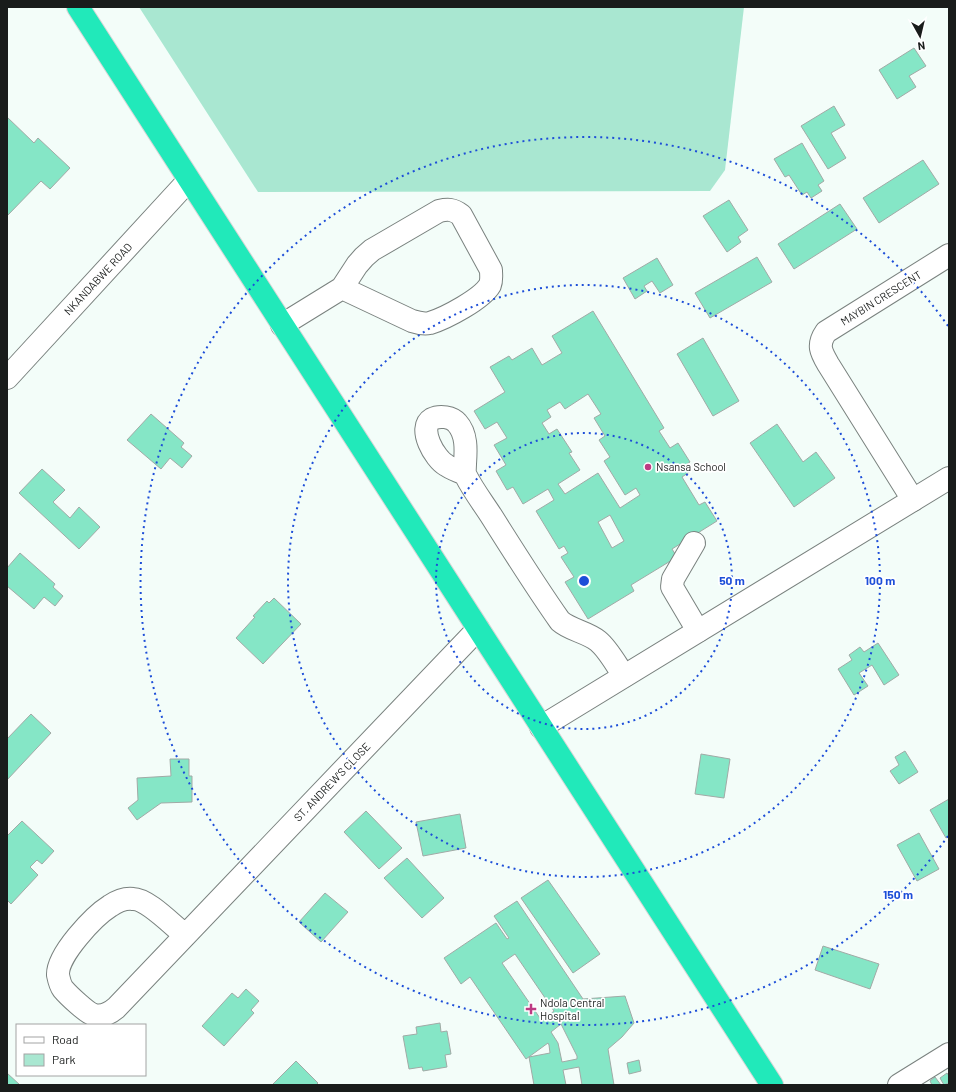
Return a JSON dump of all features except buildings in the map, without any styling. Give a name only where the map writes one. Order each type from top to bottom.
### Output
[{"type":"highway","points":[[78,7],[188,181],[772,1085]]},
{"type":"street","name":"NKANDABWE ROAD","points":[[7,378],[188,181]]},
{"type":"street","points":[[282,325],[342,288],[357,265],[372,250],[438,211],[446,209],[454,210],[460,215],[491,270],[492,280],[484,293],[462,309],[430,323],[420,324],[342,288]]},
{"type":"street","name":"MAYBIN CRESCENT","points":[[913,500],[828,364],[820,346],[822,338],[826,332],[949,255]]},
{"type":"street","points":[[465,474],[524,569],[560,620],[565,625],[598,640],[624,676]]},
{"type":"street","points":[[541,727],[949,478]]},
{"type":"street","points":[[694,543],[673,579],[672,587],[698,631]]},
{"type":"street","name":"ST. ANDREW'S CLOSE","points":[[185,935],[146,902],[134,898],[121,900],[101,912],[73,941],[59,965],[58,974],[60,983],[63,989],[94,1015],[103,1015],[116,1008],[478,629]]},
{"type":"street","points":[[899,1085],[949,1054]]},
{"type":"green space","points":[[139,7],[744,7],[725,170],[710,191],[258,192]]},
{"type":"place","name":"Nsansa School","points":[[648,467]]},
{"type":"place","name":"Ndola Central Hospital","points":[[531,1009]]}]
